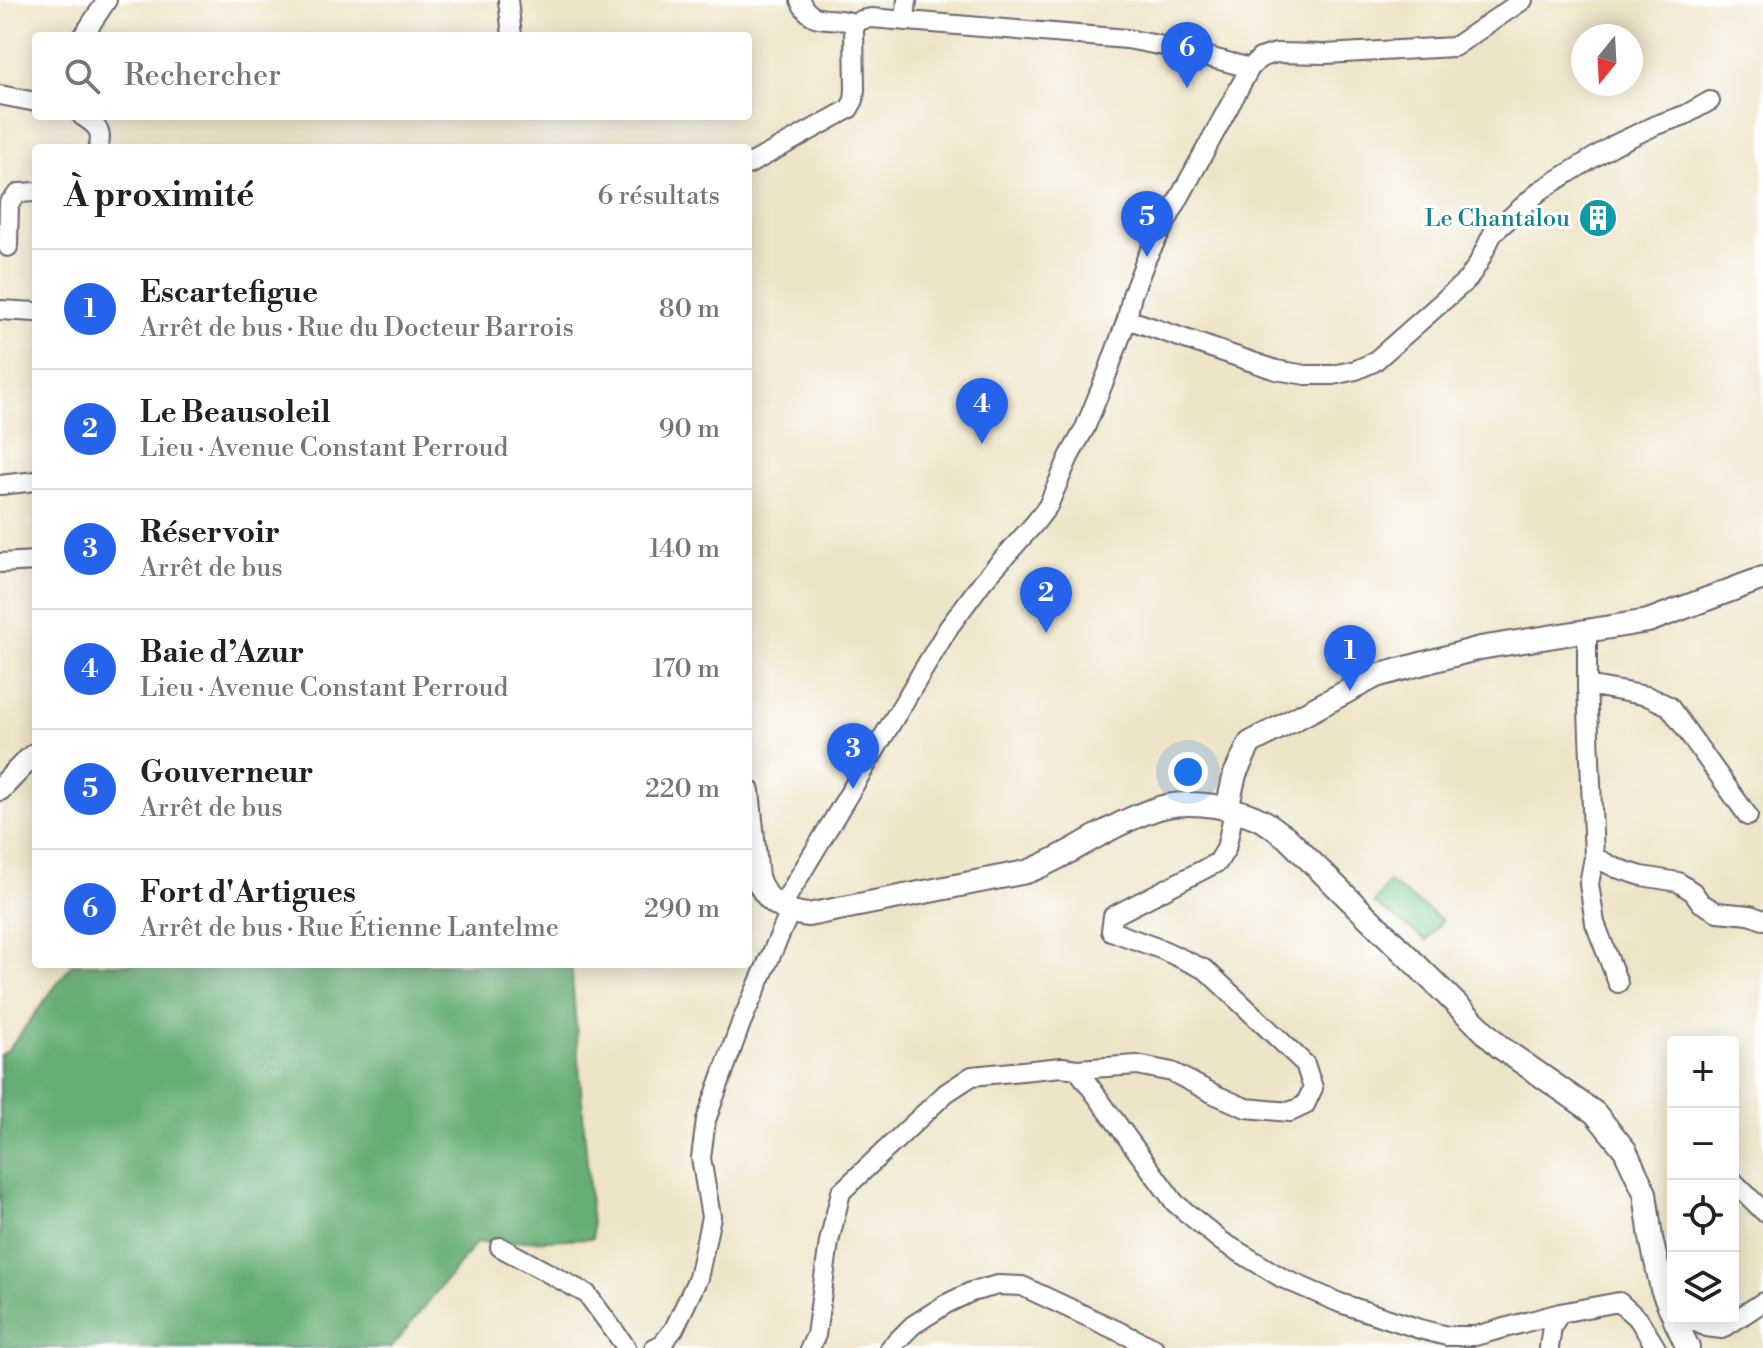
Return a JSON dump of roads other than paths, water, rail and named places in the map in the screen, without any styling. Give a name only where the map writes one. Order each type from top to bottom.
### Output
[{"type":"main road","points":[[1231,810],[1235,774],[1250,743],[1376,676],[1480,648],[1660,617],[1763,578]]},
{"type":"main road","points":[[0,789],[32,758]]},
{"type":"main road","points":[[752,824],[759,883],[768,897],[799,915],[819,915],[1026,872],[1044,866],[1141,815],[1168,806],[1199,805],[1231,810],[1266,822],[1285,836],[1500,1047],[1595,1113],[1625,1150],[1645,1193],[1651,1238],[1662,1289],[1667,1298]]},
{"type":"main road","points":[[1680,1324],[1688,1348]]},
{"type":"street","points":[[86,32],[107,0]]},
{"type":"street","points":[[508,0],[512,32]]},
{"type":"street","points":[[800,0],[805,11],[813,17],[839,18],[856,24]]},
{"type":"street","points":[[905,21],[907,0]]},
{"type":"street","points":[[654,1348],[662,1344],[674,1329],[698,1278],[711,1217],[701,1158],[706,1120],[785,909],[949,627],[983,581],[1048,506],[1092,412],[1147,257],[1250,68],[1260,58],[1276,53],[1447,49],[1523,0]]},
{"type":"street","points":[[752,163],[849,109],[855,94],[854,30],[861,20],[871,18],[1137,40],[1250,68]]},
{"type":"street","points":[[0,95],[32,101]]},
{"type":"street","points":[[1127,319],[1292,374],[1333,375],[1356,370],[1381,357],[1468,279],[1493,233],[1541,190],[1614,145],[1710,101]]},
{"type":"street","points":[[88,120],[100,131],[99,144]]},
{"type":"street","points":[[8,247],[9,203],[19,193],[32,192]]},
{"type":"street","points":[[0,310],[32,312]]},
{"type":"street","points":[[0,485],[32,481]]},
{"type":"street","points":[[0,563],[32,561]]},
{"type":"street","points":[[1587,632],[1594,857],[1589,884],[1595,923],[1618,983]]},
{"type":"street","points":[[1587,685],[1647,696],[1669,706],[1748,816]]},
{"type":"street","points":[[810,1348],[816,1335],[829,1242],[841,1192],[946,1093],[972,1076],[1062,1067],[1137,1065],[1172,1072],[1246,1108],[1290,1112],[1305,1105],[1313,1088],[1305,1064],[1206,970],[1111,931],[1113,916],[1218,862],[1226,849],[1231,810]]},
{"type":"street","points":[[1594,857],[1642,876],[1678,882],[1693,892],[1701,903],[1717,912],[1734,912],[1763,920]]},
{"type":"street","points":[[1077,1069],[1175,1203],[1221,1241],[1282,1278],[1340,1303],[1447,1336],[1475,1336],[1560,1313],[1619,1302],[1639,1320],[1656,1348]]},
{"type":"street","points":[[1739,1187],[1763,1211]]},
{"type":"street","points":[[500,1247],[587,1294],[623,1348],[632,1348]]},
{"type":"street","points":[[890,1348],[913,1325],[946,1304],[971,1292],[998,1285],[1022,1286],[1154,1348]]},
{"type":"street","points":[[1739,1318],[1763,1302]]},
{"type":"street","points":[[1549,1348],[1552,1326],[1560,1313]]},
{"type":"street","points":[[1697,1324],[1722,1329],[1730,1324]]},
{"type":"place","name":"Fort d'Artigues","points":[[1187,88]]},
{"type":"place","name":"Le Chantalou","points":[[1598,218]]},
{"type":"place","name":"Gouverneur","points":[[1147,257]]},
{"type":"place","name":"Baie d’Azur","points":[[982,444]]},
{"type":"place","name":"Le Beausoleil","points":[[1046,633]]},
{"type":"place","name":"Escartefigue","points":[[1350,691]]},
{"type":"place","name":"Réservoir","points":[[853,789]]}]
